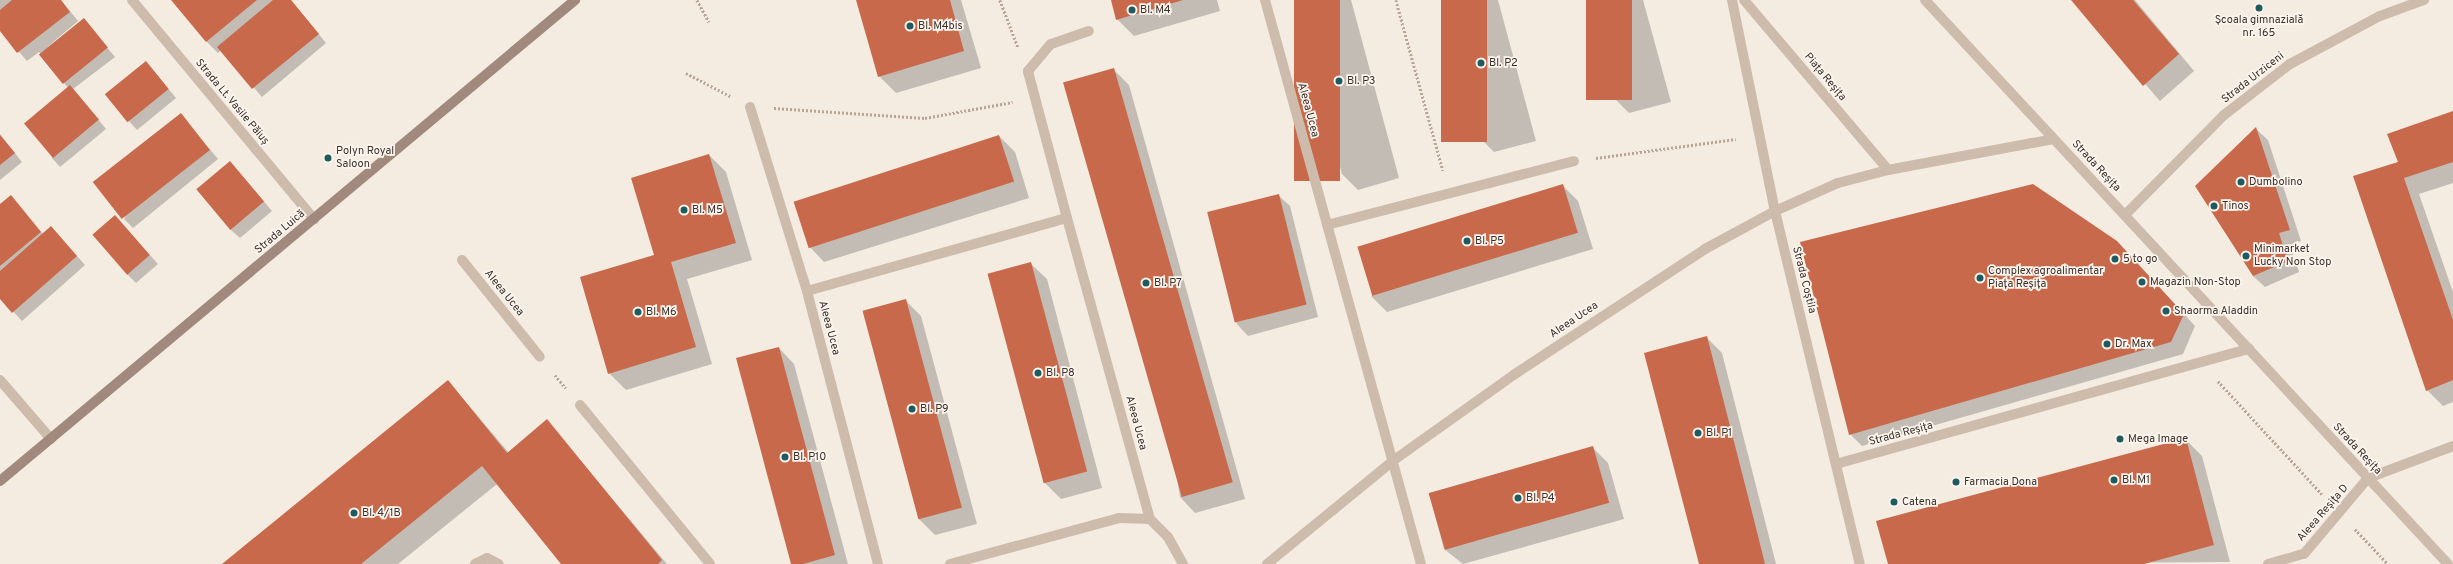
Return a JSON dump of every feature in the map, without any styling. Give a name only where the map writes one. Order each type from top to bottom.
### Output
[{"type":"main road","name":"Strada Luică","points":[[0,481],[575,0]]},
{"type":"street","name":"Strada Lt. Vasile Păiuș","points":[[132,0],[314,219]]},
{"type":"street","name":"Aleea Ucea","points":[[1265,0],[1394,460],[1421,564]]},
{"type":"street","name":"Strada Coștila","points":[[1732,0],[1775,211],[1860,564]]},
{"type":"street","name":"Piața Reșița","points":[[1744,0],[1888,170]]},
{"type":"street","name":"Strada Reșița","points":[[1925,0],[2448,564]]},
{"type":"street","name":"Strada Urziceni","points":[[2125,215],[2224,115],[2290,64],[2380,16],[2424,0]]},
{"type":"street","points":[[1028,72],[1051,44],[1088,31]]},
{"type":"street","name":"Aleea Ucea","points":[[1028,72],[1150,519],[1168,537],[1183,564]]},
{"type":"street","points":[[750,107],[807,291]]},
{"type":"street","points":[[1775,211],[1838,183],[1888,170],[2053,138]]},
{"type":"street","points":[[1327,225],[1574,161]]},
{"type":"street","name":"Aleea Ucea","points":[[1267,564],[1394,460],[1641,290],[1775,211]]},
{"type":"street","name":"Aleea Ucea","points":[[878,564],[807,291],[1068,218]]},
{"type":"street","name":"Aleea Ucea","points":[[462,260],[540,357]]},
{"type":"street","name":"Strada Reșița","points":[[1836,464],[2249,350]]},
{"type":"street","points":[[0,380],[50,439]]},
{"type":"street","points":[[580,405],[710,564]]},
{"type":"street","points":[[2368,478],[2453,446]]},
{"type":"street","name":"Aleea Reșița D","points":[[2268,564],[2304,554],[2368,478]]},
{"type":"street","points":[[950,564],[1119,518],[1150,519]]},
{"type":"street","points":[[476,564],[487,558],[499,564]]},
{"type":"path","points":[[698,0],[709,22]]},
{"type":"path","points":[[1000,0],[1028,72]]},
{"type":"path","points":[[1396,0],[1448,194]]},
{"type":"path","points":[[686,73],[750,107],[925,118],[1034,98]]},
{"type":"path","points":[[1574,161],[1760,136]]},
{"type":"path","points":[[540,357],[580,405]]},
{"type":"path","points":[[2201,363],[2388,564]]},
{"type":"building","points":[[12,0],[61,0],[70,12],[17,53],[0,31],[0,10]]},
{"type":"building","points":[[171,0],[257,0],[206,42]]},
{"type":"building","points":[[273,0],[291,0],[319,34],[252,89],[217,47]]},
{"type":"building","name":"Bl. M4bis","points":[[856,0],[950,0],[964,51],[878,77]]},
{"type":"building","name":"Bl. M4","points":[[1111,0],[1183,0],[1116,20]]},
{"type":"building","points":[[1294,0],[1340,0],[1340,181],[1294,181]]},
{"type":"building","points":[[1441,0],[1487,0],[1487,142],[1441,142]]},
{"type":"building","points":[[1586,0],[1632,0],[1632,100],[1586,100]]},
{"type":"building","points":[[2071,0],[2133,0],[2179,54],[2143,86]]},
{"type":"building","points":[[84,18],[108,48],[63,84],[39,55]]},
{"type":"building","points":[[146,61],[169,89],[127,122],[105,94]]},
{"type":"building","name":"Bl. P7","points":[[1114,68],[1233,482],[1182,497],[1063,83]]},
{"type":"building","points":[[70,85],[99,119],[53,158],[24,124]]},
{"type":"building","points":[[2453,111],[2453,162],[2404,178],[2453,320],[2453,380],[2426,391],[2353,176],[2398,162],[2387,134]]},
{"type":"building","points":[[181,113],[210,150],[122,219],[93,182]]},
{"type":"building","points":[[2256,127],[2290,230],[2279,233],[2288,261],[2253,276],[2195,186]]},
{"type":"building","points":[[0,135],[15,153],[0,165]]},
{"type":"building","points":[[999,135],[1014,182],[809,248],[794,202]]},
{"type":"building","points":[[709,154],[736,243],[671,262],[696,347],[608,374],[580,277],[654,255],[631,178]]},
{"type":"building","points":[[230,161],[264,202],[230,230],[196,189]]},
{"type":"building","name":"Bl. P5","points":[[1563,184],[1578,233],[1372,296],[1357,247]]},
{"type":"building","name":"Complex agroalimentar Piața Reșița","points":[[2033,184],[2117,241],[2184,314],[2171,342],[1849,435],[1800,242]]},
{"type":"building","points":[[1279,194],[1307,305],[1235,323],[1207,212]]},
{"type":"building","points":[[11,195],[41,232],[0,266],[0,204]]},
{"type":"building","points":[[115,215],[150,255],[127,275],[92,235]]},
{"type":"building","points":[[51,226],[77,256],[12,313],[0,299],[0,271]]},
{"type":"building","name":"Bl. P8","points":[[1031,262],[1087,472],[1044,483],[988,274]]},
{"type":"building","name":"Bl. P9","points":[[906,299],[962,508],[918,519],[863,311]]},
{"type":"building","name":"Bl. P1","points":[[1707,336],[1765,564],[1699,564],[1644,353]]},
{"type":"building","name":"Bl. P10","points":[[779,347],[835,555],[803,564],[791,564],[736,358]]},
{"type":"building","name":"Bl. 4/1B","points":[[448,380],[507,453],[547,419],[662,560],[658,564],[561,564],[482,466],[361,564],[222,564]]},
{"type":"building","name":"Bl. M1","points":[[2186,438],[2214,545],[2144,564],[1888,564],[1876,521]]},
{"type":"building","name":"Bl. P4","points":[[1593,446],[1609,503],[1445,550],[1429,493]]},
{"type":"place","name":"Școala gimnazială nr. 165","points":[[2259,8]]},
{"type":"place","name":"Bl. M4","points":[[1132,10]]},
{"type":"place","name":"Bl. M4bis","points":[[910,26]]},
{"type":"place","name":"Bl. P2","points":[[1481,63]]},
{"type":"place","name":"Bl. P3","points":[[1339,81]]},
{"type":"place","name":"Polyn Royal Saloon","points":[[328,158]]},
{"type":"place","name":"Dumbolino","points":[[2241,182]]},
{"type":"place","name":"Tinos","points":[[2214,206]]},
{"type":"place","name":"Bl. M5","points":[[684,210]]},
{"type":"place","name":"Bl. P5","points":[[1467,241]]},
{"type":"place","name":"Minimarket Lucky Non Stop","points":[[2246,256]]},
{"type":"place","name":"5 to go","points":[[2115,259]]},
{"type":"place","name":"Complex agroalimentar Piața Reșița","points":[[1980,278]]},
{"type":"place","name":"Magazin Non-Stop","points":[[2142,282]]},
{"type":"place","name":"Bl. P7","points":[[1146,283]]},
{"type":"place","name":"Shaorma Aladdin","points":[[2166,311]]},
{"type":"place","name":"Bl. M6","points":[[638,312]]},
{"type":"place","name":"Dr. Max","points":[[2107,344]]},
{"type":"place","name":"Bl. P8","points":[[1038,373]]},
{"type":"place","name":"Bl. P9","points":[[912,409]]},
{"type":"place","name":"Bl. P1","points":[[1698,433]]},
{"type":"place","name":"Mega Image","points":[[2120,439]]},
{"type":"place","name":"Bl. P10","points":[[785,457]]},
{"type":"place","name":"Bl. M1","points":[[2114,480]]},
{"type":"place","name":"Farmacia Dona","points":[[1956,482]]},
{"type":"place","name":"Bl. P4","points":[[1518,498]]},
{"type":"place","name":"Catena","points":[[1894,502]]},
{"type":"place","name":"Bl. 4/1B","points":[[354,513]]}]
